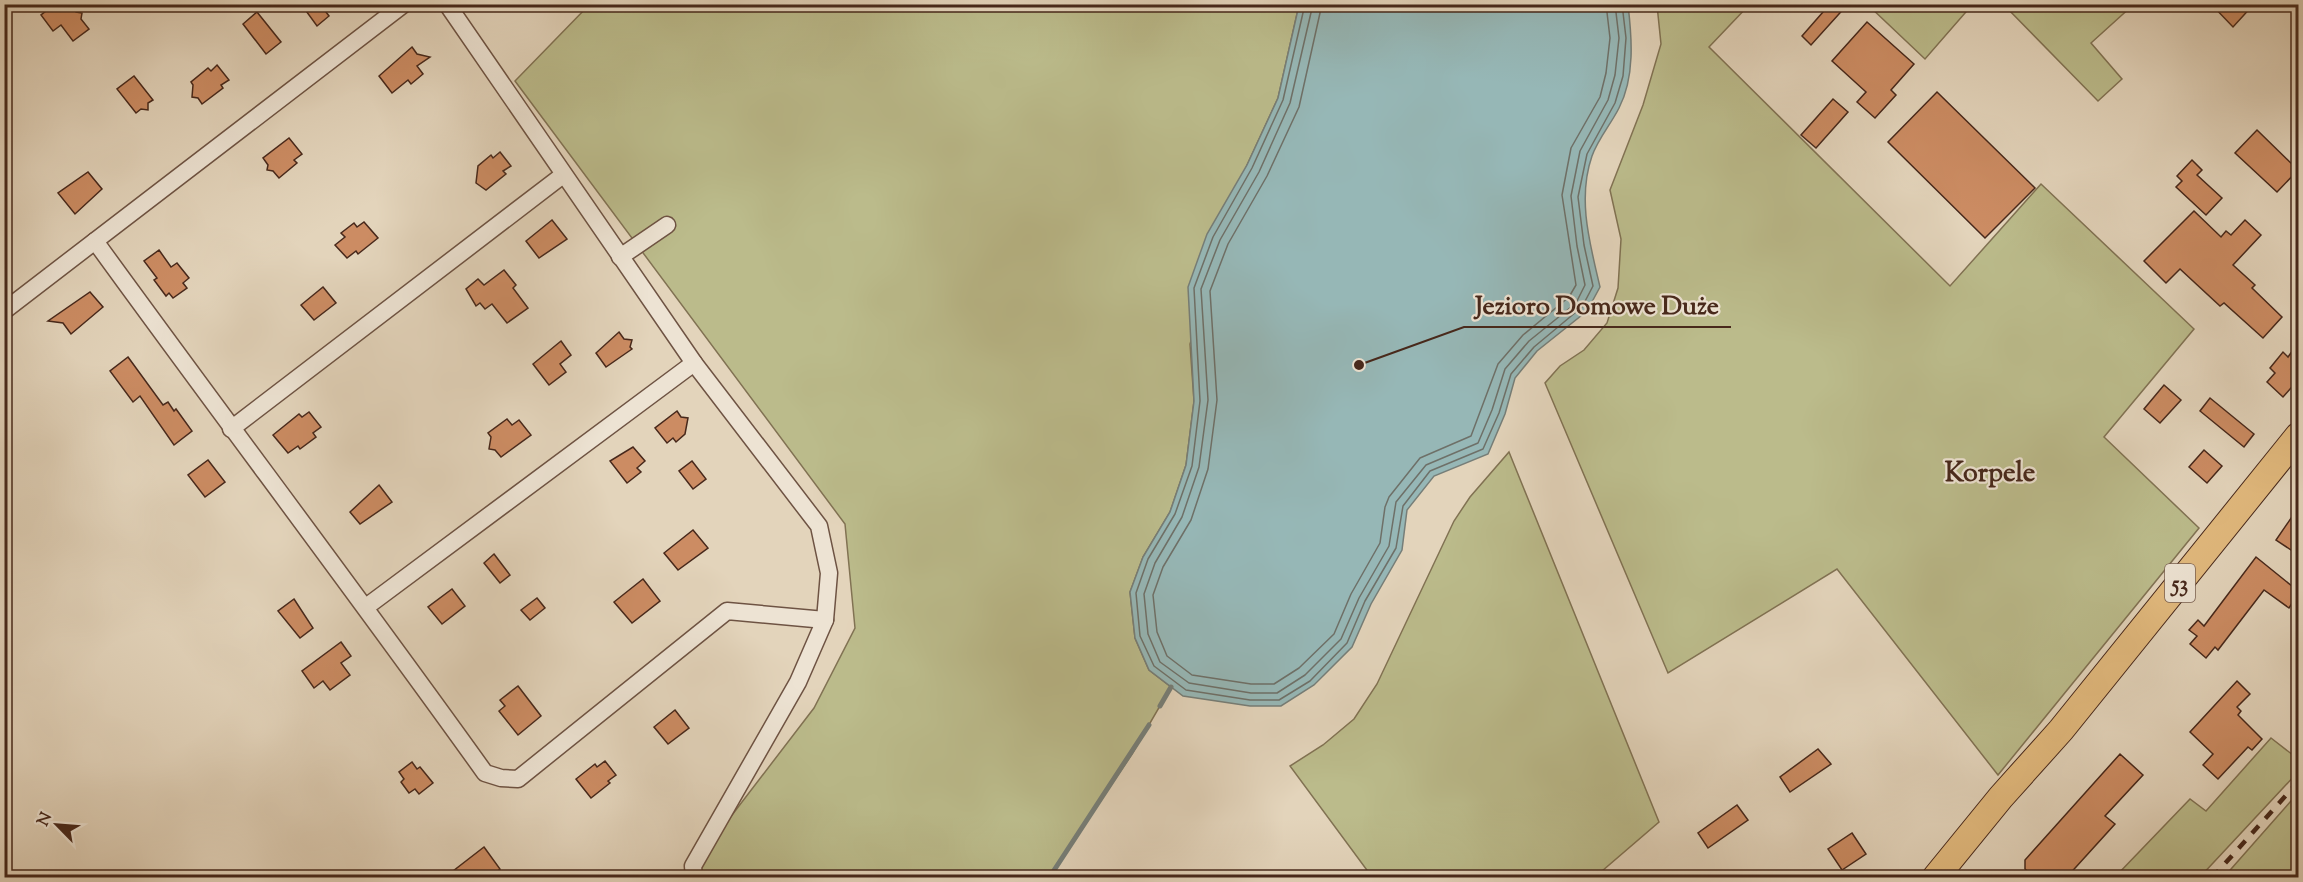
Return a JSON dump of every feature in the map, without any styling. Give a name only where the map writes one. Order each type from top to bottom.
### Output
[{"type":"main road","name":"53","points":[[1935,878],[2001,797],[2061,730],[2298,436]]},
{"type":"main road","name":"53","points":[[1953,878],[2011,804],[2061,730]]},
{"type":"street","points":[[4,311],[404,4]]},
{"type":"street","points":[[447,4],[694,363],[819,526],[829,573],[825,620],[798,682],[693,866],[694,878]]},
{"type":"street","points":[[231,429],[563,175]]},
{"type":"street","points":[[620,257],[667,225]]},
{"type":"street","points":[[95,241],[485,772],[501,778],[518,779],[727,611],[825,620]]},
{"type":"street","points":[[366,607],[694,363]]},
{"type":"green space","points":[[587,5],[1299,5],[1278,98],[1247,165],[1190,344],[1194,401],[1186,465],[1170,512],[1143,557],[1130,592],[1135,638],[1149,670],[1171,687],[1132,754],[1049,877],[694,877],[693,866],[814,708],[855,628],[845,524],[515,81]]},
{"type":"green space","points":[[1657,5],[1749,5],[1709,47],[1950,286],[2041,184],[2194,329],[2104,437],[2199,528],[1998,775],[1837,569],[1668,673],[1545,383],[1560,366],[1584,350],[1607,323],[1618,288],[1621,239],[1610,190],[1643,105],[1661,44]]},
{"type":"green space","points":[[1868,5],[1972,5],[1925,59]]},
{"type":"green space","points":[[2004,5],[2133,5],[2091,43],[2122,79],[2098,101]]},
{"type":"green space","points":[[1509,452],[1659,822],[1595,877],[1372,877],[1290,766],[1323,745],[1354,719],[1377,684],[1454,521],[1470,497]]},
{"type":"green space","points":[[2271,738],[2298,759],[2298,772],[2200,877],[2115,877],[2190,799],[2206,811]]},
{"type":"green space","points":[[2298,793],[2298,877],[2224,877]]},
{"type":"water","points":[[1299,5],[1628,5],[1631,57],[1624,96],[1592,156],[1588,172],[1585,205],[1592,254],[1600,287],[1587,311],[1537,351],[1515,378],[1505,414],[1488,454],[1434,476],[1407,510],[1402,550],[1371,604],[1352,647],[1314,685],[1281,706],[1250,706],[1183,696],[1149,670],[1135,638],[1130,592],[1143,557],[1170,512],[1186,465],[1194,401],[1188,287],[1207,234],[1247,165],[1278,98]]},
{"type":"building","points":[[55,4],[70,4],[76,12],[82,13],[81,19],[89,29],[73,41],[61,25],[53,31],[41,15]]},
{"type":"building","points":[[301,4],[320,4],[329,16],[317,26]]},
{"type":"building","points":[[1830,4],[1848,4],[1811,45],[1802,36]]},
{"type":"building","points":[[2211,4],[2254,4],[2233,27]]},
{"type":"building","points":[[257,12],[281,42],[266,54],[243,24]]},
{"type":"building","points":[[1867,22],[1914,64],[1891,90],[1896,95],[1875,118],[1857,102],[1866,92],[1832,61]]},
{"type":"building","points":[[412,47],[417,54],[430,57],[417,66],[423,74],[411,84],[408,80],[392,93],[379,76]]},
{"type":"building","points":[[217,65],[229,80],[221,85],[223,88],[202,104],[198,98],[192,97],[191,82],[208,68],[211,71]]},
{"type":"building","points":[[134,76],[153,100],[148,103],[148,110],[141,109],[136,113],[117,89]]},
{"type":"building","points":[[1937,92],[2035,188],[1985,238],[1888,142]]},
{"type":"building","points":[[1833,99],[1848,112],[1816,148],[1801,135]]},
{"type":"building","points":[[2257,130],[2298,170],[2277,192],[2235,153]]},
{"type":"building","points":[[289,138],[302,154],[294,160],[297,163],[279,178],[273,171],[267,170],[268,165],[263,158]]},
{"type":"building","points":[[500,152],[511,166],[503,171],[506,174],[486,190],[476,183],[478,166],[491,155],[493,158]]},
{"type":"building","points":[[2192,160],[2202,170],[2197,175],[2222,198],[2206,215],[2176,187],[2182,181],[2177,176]]},
{"type":"building","points":[[88,172],[102,189],[75,214],[58,193]]},
{"type":"building","points":[[2194,211],[2221,237],[2226,231],[2231,235],[2245,220],[2261,235],[2233,265],[2255,285],[2252,288],[2282,317],[2263,338],[2224,303],[2220,306],[2180,269],[2166,283],[2144,261]]},
{"type":"building","points":[[552,220],[567,239],[539,258],[526,241]]},
{"type":"building","points":[[364,222],[378,238],[358,254],[356,251],[347,258],[335,245],[345,237],[341,233],[354,223],[357,227]]},
{"type":"building","points":[[159,250],[171,267],[177,263],[189,278],[183,283],[187,288],[173,298],[169,293],[166,296],[154,280],[157,278],[144,261]]},
{"type":"building","points":[[504,270],[516,285],[513,288],[528,308],[507,323],[492,304],[485,309],[480,303],[476,306],[466,289],[478,279],[484,285]]},
{"type":"building","points":[[323,287],[336,303],[314,320],[301,305]]},
{"type":"building","points":[[90,292],[103,307],[71,334],[63,323],[48,321]]},
{"type":"building","points":[[619,332],[624,339],[632,340],[630,347],[632,349],[606,367],[596,353]]},
{"type":"building","points":[[561,341],[571,355],[560,364],[566,372],[549,385],[533,364]]},
{"type":"building","points":[[2298,343],[2298,380],[2283,397],[2267,382],[2275,373],[2270,368],[2283,352],[2288,357]]},
{"type":"building","points":[[128,357],[163,405],[168,402],[174,411],[176,409],[192,431],[174,445],[140,396],[133,402],[110,371]]},
{"type":"building","points":[[2164,385],[2181,400],[2160,423],[2144,409]]},
{"type":"building","points":[[2210,398],[2254,434],[2244,447],[2200,411]]},
{"type":"building","points":[[677,411],[681,417],[688,418],[685,434],[676,442],[673,438],[667,443],[655,428]]},
{"type":"building","points":[[309,412],[321,427],[313,433],[316,437],[300,449],[298,446],[288,453],[273,435],[299,414],[302,417]]},
{"type":"building","points":[[507,419],[512,425],[519,420],[531,435],[501,457],[495,450],[489,449],[491,437],[488,433]]},
{"type":"building","points":[[633,447],[645,461],[637,468],[641,472],[627,483],[610,461]]},
{"type":"building","points":[[2204,450],[2222,466],[2207,483],[2189,467]]},
{"type":"building","points":[[208,460],[225,482],[205,497],[188,475]]},
{"type":"building","points":[[692,461],[706,479],[693,489],[679,471]]},
{"type":"building","points":[[379,485],[392,502],[360,524],[350,512]]},
{"type":"building","points":[[2298,508],[2298,545],[2294,552],[2276,540]]},
{"type":"building","points":[[693,530],[708,548],[678,570],[664,553]]},
{"type":"building","points":[[494,554],[510,575],[500,583],[484,563]]},
{"type":"building","points":[[2256,557],[2298,591],[2298,594],[2289,608],[2264,590],[2218,650],[2215,647],[2206,658],[2190,644],[2197,636],[2189,630],[2198,620],[2204,626]]},
{"type":"building","points":[[643,579],[660,601],[632,623],[614,602]]},
{"type":"building","points":[[452,589],[465,606],[442,624],[428,607]]},
{"type":"building","points":[[537,598],[545,608],[530,620],[521,610]]},
{"type":"building","points":[[294,599],[313,628],[300,638],[278,611]]},
{"type":"building","points":[[341,642],[351,656],[341,663],[350,675],[330,690],[323,681],[314,688],[302,671]]},
{"type":"building","points":[[2237,681],[2250,694],[2237,707],[2241,711],[2238,715],[2262,739],[2252,750],[2248,747],[2218,779],[2203,765],[2213,754],[2190,732]]},
{"type":"building","points":[[518,686],[541,716],[518,735],[499,711],[505,706],[500,700]]},
{"type":"building","points":[[675,710],[689,728],[668,744],[654,727]]},
{"type":"building","points":[[1818,749],[1831,764],[1790,792],[1780,777]]},
{"type":"building","points":[[2120,754],[2143,775],[2105,816],[2115,824],[2066,878],[2035,878],[2025,869],[2025,860]]},
{"type":"building","points":[[605,761],[616,775],[608,781],[610,783],[591,798],[576,779],[595,764],[597,767]]},
{"type":"building","points":[[412,762],[417,769],[420,767],[433,783],[419,794],[415,789],[409,793],[401,782],[404,779],[399,772]]},
{"type":"building","points":[[1737,805],[1748,820],[1708,848],[1698,833]]},
{"type":"building","points":[[1852,833],[1866,854],[1842,870],[1828,849]]},
{"type":"building","points":[[484,847],[500,869],[489,878],[444,878]]},
{"type":"waterway","points":[[1160,706],[1171,687]]},
{"type":"waterway","points":[[1049,878],[1149,725]]},
{"type":"railway","points":[[2212,878],[2298,782]]},
{"type":"place","name":"Jezioro Domowe Duże","points":[[1359,365]]},
{"type":"district","name":"Korpele","points":[[1990,472]]}]
